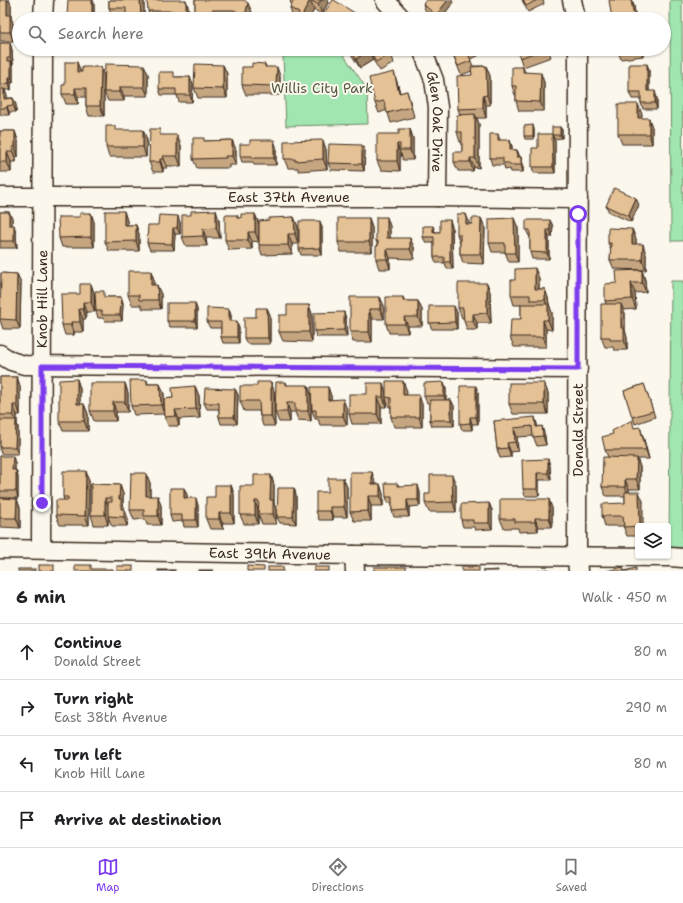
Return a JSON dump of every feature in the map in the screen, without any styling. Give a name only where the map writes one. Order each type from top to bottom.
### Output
[{"type":"street","points":[[44,0],[44,12]]},
{"type":"street","points":[[385,0],[396,12]]},
{"type":"street","points":[[572,0],[575,12]]},
{"type":"street","name":"Knob Hill Lane","points":[[41,549],[43,56]]},
{"type":"street","name":"Glen Oak Drive","points":[[425,56],[434,80],[438,107],[437,197]]},
{"type":"street","name":"Donald Street","points":[[578,56],[578,564]]},
{"type":"street","name":"East 37th Avenue","points":[[0,198],[437,197],[578,199]]},
{"type":"street","points":[[0,354],[11,361],[24,365],[42,366],[578,369]]},
{"type":"street","name":"East 39th Avenue","points":[[0,549],[41,549],[355,563],[578,564],[670,557],[683,558]]},
{"type":"green space","points":[[670,0],[682,0],[683,241],[671,241]]},
{"type":"green space","name":"Willis City Park","points":[[283,56],[344,56],[367,89],[368,124],[286,126]]},
{"type":"green space","points":[[671,281],[683,281],[683,548],[671,547],[671,523],[669,523]]},
{"type":"building","points":[[0,0],[7,0],[7,15],[10,15],[10,32],[0,32]]},
{"type":"building","points":[[68,0],[92,0],[92,12],[67,12]]},
{"type":"building","points":[[109,0],[140,0],[141,12],[126,12],[126,8],[109,8]]},
{"type":"building","points":[[147,0],[186,0],[186,12],[148,11]]},
{"type":"building","points":[[195,0],[244,0],[248,3],[246,12],[238,12],[234,10],[212,10],[213,12],[195,12]]},
{"type":"building","points":[[294,0],[310,0],[304,12],[297,12],[290,8]]},
{"type":"building","points":[[310,0],[321,0],[318,4]]},
{"type":"building","points":[[334,0],[353,12],[325,12]]},
{"type":"building","points":[[426,0],[448,0],[438,12],[432,12],[423,4]]},
{"type":"building","points":[[523,0],[537,0],[526,6]]},
{"type":"building","points":[[609,0],[631,0],[633,12],[611,12]]},
{"type":"building","points":[[0,43],[10,43],[10,58],[7,58],[7,61],[11,61],[11,77],[9,77],[9,83],[0,84]]},
{"type":"building","points":[[372,56],[386,56],[376,62]]},
{"type":"building","points":[[454,56],[469,56],[471,61],[458,66]]},
{"type":"building","points":[[65,62],[77,62],[77,72],[82,72],[82,67],[101,67],[100,106],[86,106],[86,88],[75,88],[75,94],[62,94],[62,85],[65,85]]},
{"type":"building","points":[[252,63],[265,64],[265,67],[277,67],[276,86],[242,85],[242,67],[252,67]]},
{"type":"building","points":[[105,64],[144,65],[144,87],[120,87],[120,92],[104,92]]},
{"type":"building","points":[[195,64],[223,65],[223,89],[194,88]]},
{"type":"building","points":[[629,64],[647,64],[647,91],[655,91],[655,103],[641,103],[641,92],[629,92]]},
{"type":"building","points":[[486,66],[487,95],[483,96],[483,108],[458,109],[457,76],[472,75],[471,67]]},
{"type":"building","points":[[512,67],[523,67],[523,72],[541,73],[540,102],[516,101],[516,86],[512,86]]},
{"type":"building","points":[[159,72],[174,72],[174,77],[190,77],[190,95],[176,95],[176,89],[159,89]]},
{"type":"building","points":[[394,72],[399,93],[407,91],[411,107],[387,113],[384,101],[375,103],[369,78]]},
{"type":"building","points":[[0,89],[4,89],[4,99],[13,98],[13,105],[7,106],[7,108],[0,108]]},
{"type":"building","points":[[618,104],[638,104],[638,118],[649,118],[649,134],[618,134]]},
{"type":"building","points":[[475,114],[475,158],[470,158],[470,162],[454,162],[454,152],[462,152],[462,132],[457,132],[457,115]]},
{"type":"building","points":[[533,125],[533,136],[524,136],[524,126]]},
{"type":"building","points":[[106,126],[115,126],[115,130],[143,130],[143,147],[106,147]]},
{"type":"building","points":[[552,127],[560,127],[560,135],[552,135]]},
{"type":"building","points":[[150,129],[160,129],[160,135],[177,135],[177,156],[163,156],[163,159],[160,159],[160,162],[149,162]]},
{"type":"building","points":[[399,129],[410,129],[410,150],[400,150],[400,144],[397,144],[397,161],[377,161],[377,134],[399,134]]},
{"type":"building","points":[[0,131],[15,131],[15,147],[12,147],[13,152],[7,152],[7,162],[0,162]]},
{"type":"building","points":[[490,134],[498,134],[498,140],[510,140],[510,150],[517,150],[517,157],[521,157],[521,165],[509,165],[509,163],[503,163],[503,158],[490,158]]},
{"type":"building","points":[[538,134],[552,134],[553,167],[532,167],[532,148],[538,148]]},
{"type":"building","points":[[193,138],[204,138],[204,141],[232,140],[232,156],[225,156],[226,158],[193,159]]},
{"type":"building","points":[[250,140],[274,140],[274,158],[252,158],[252,156],[240,156],[240,144],[250,144]]},
{"type":"building","points":[[323,140],[323,159],[295,161],[295,159],[284,159],[284,141]]},
{"type":"building","points":[[329,144],[362,145],[362,164],[328,163]]},
{"type":"building","points":[[614,188],[636,198],[628,216],[606,206]]},
{"type":"building","points":[[216,210],[216,228],[203,229],[203,236],[182,237],[182,215],[191,215],[191,211]]},
{"type":"building","points":[[105,211],[124,211],[124,225],[136,225],[136,241],[105,242]]},
{"type":"building","points":[[0,212],[9,212],[9,225],[14,225],[14,241],[0,241]]},
{"type":"building","points":[[80,213],[91,213],[91,237],[59,238],[58,217],[80,217]]},
{"type":"building","points":[[241,214],[255,214],[255,232],[248,232],[248,240],[225,240],[225,215],[237,215],[237,218],[241,218]]},
{"type":"building","points":[[457,214],[466,214],[466,224],[472,224],[472,218],[481,218],[480,254],[460,254],[460,234],[457,234]]},
{"type":"building","points":[[159,215],[178,216],[177,228],[173,228],[172,244],[147,243],[148,225],[158,225]]},
{"type":"building","points":[[294,217],[295,234],[288,234],[288,245],[259,245],[259,221],[269,220],[269,218]]},
{"type":"building","points":[[376,217],[387,217],[387,238],[410,238],[410,249],[387,249],[387,259],[376,259],[376,246],[378,246],[378,241],[376,241]]},
{"type":"building","points":[[338,218],[369,218],[369,242],[338,242]]},
{"type":"building","points":[[514,218],[515,253],[505,253],[505,243],[489,243],[489,219]]},
{"type":"building","points":[[440,220],[450,220],[450,262],[444,262],[444,257],[434,257],[434,237],[423,237],[423,226],[433,226],[433,232],[440,232]]},
{"type":"building","points":[[526,220],[550,220],[550,230],[547,230],[547,253],[530,252],[530,230],[526,230]]},
{"type":"building","points":[[299,221],[320,221],[320,248],[299,249]]},
{"type":"building","points":[[608,228],[632,229],[632,244],[643,244],[642,260],[610,260],[611,243],[608,243]]},
{"type":"building","points":[[535,268],[535,289],[545,289],[545,300],[530,300],[530,295],[511,295],[511,280],[515,280],[515,269]]},
{"type":"building","points":[[642,270],[642,283],[631,283],[632,299],[605,301],[605,284],[617,283],[616,271]]},
{"type":"building","points":[[128,271],[151,271],[151,285],[157,285],[158,300],[139,300],[139,295],[128,295]]},
{"type":"building","points":[[1,273],[17,274],[16,320],[0,319]]},
{"type":"building","points":[[458,283],[487,283],[487,313],[473,314],[473,321],[464,321],[463,308],[458,308]]},
{"type":"building","points":[[80,284],[91,284],[91,302],[83,302],[83,309],[79,309],[80,322],[71,322],[71,325],[62,325],[61,294],[80,294]]},
{"type":"building","points":[[95,291],[104,291],[104,297],[121,297],[120,315],[102,315],[102,311],[96,311]]},
{"type":"building","points":[[350,297],[380,297],[380,309],[369,309],[369,332],[350,332]]},
{"type":"building","points":[[386,297],[403,297],[403,301],[418,301],[418,317],[404,317],[405,324],[386,324]]},
{"type":"building","points":[[167,303],[195,303],[195,321],[167,321]]},
{"type":"building","points":[[521,304],[548,304],[548,320],[543,320],[543,337],[510,337],[511,319],[521,319]]},
{"type":"building","points":[[601,304],[621,304],[621,328],[624,328],[624,340],[610,340],[610,337],[601,337]]},
{"type":"building","points":[[287,305],[309,305],[309,332],[279,332],[279,315],[287,315]]},
{"type":"building","points":[[429,306],[454,306],[455,322],[429,323]]},
{"type":"building","points":[[207,308],[229,309],[229,321],[237,321],[237,337],[221,337],[221,322],[207,322]]},
{"type":"building","points":[[256,308],[267,308],[268,338],[244,338],[244,317],[256,317]]},
{"type":"building","points":[[344,312],[344,330],[314,331],[314,313]]},
{"type":"building","points":[[0,377],[17,377],[17,405],[13,405],[13,415],[0,415]]},
{"type":"building","points":[[77,379],[77,404],[84,404],[84,421],[59,421],[59,380]]},
{"type":"building","points":[[130,380],[147,380],[147,384],[160,384],[161,405],[131,406]]},
{"type":"building","points":[[386,381],[403,381],[403,395],[419,395],[419,417],[391,417],[391,398],[386,397]]},
{"type":"building","points":[[257,382],[271,382],[271,416],[260,416],[259,401],[240,401],[240,386],[257,386]]},
{"type":"building","points":[[276,382],[286,382],[286,385],[308,385],[308,411],[295,411],[295,403],[287,403],[287,412],[275,412]]},
{"type":"building","points":[[444,382],[444,396],[424,396],[424,383]]},
{"type":"building","points":[[90,383],[125,383],[125,402],[113,402],[113,411],[90,411]]},
{"type":"building","points":[[367,383],[383,383],[383,397],[377,397],[377,414],[349,414],[349,394],[367,394]]},
{"type":"building","points":[[509,383],[544,383],[544,404],[509,404]]},
{"type":"building","points":[[644,384],[653,411],[632,417],[624,391]]},
{"type":"building","points":[[195,386],[196,409],[175,410],[176,416],[165,417],[164,399],[173,398],[172,388]]},
{"type":"building","points":[[460,386],[476,386],[476,417],[470,417],[470,423],[460,424]]},
{"type":"building","points":[[311,387],[328,387],[328,400],[343,399],[343,416],[316,416],[316,410],[312,410]]},
{"type":"building","points":[[205,388],[235,389],[234,417],[219,417],[219,403],[204,403]]},
{"type":"building","points":[[430,400],[451,400],[451,420],[430,420]]},
{"type":"building","points":[[535,417],[536,427],[542,426],[543,436],[533,437],[532,426],[514,428],[515,442],[507,443],[508,448],[497,449],[494,421]]},
{"type":"building","points":[[0,420],[16,420],[15,447],[0,447]]},
{"type":"building","points":[[632,420],[634,428],[640,427],[646,450],[605,450],[602,437],[613,434],[612,431]]},
{"type":"building","points":[[0,456],[13,456],[12,470],[16,470],[16,491],[0,491]]},
{"type":"building","points":[[603,457],[637,458],[636,479],[625,479],[625,487],[602,487]]},
{"type":"building","points":[[548,459],[548,473],[537,473],[537,489],[523,489],[522,460]]},
{"type":"building","points":[[63,471],[86,471],[85,516],[56,515],[56,500],[68,500],[68,497],[63,497]]},
{"type":"building","points":[[350,472],[372,472],[372,484],[380,484],[380,496],[368,496],[368,511],[350,512]]},
{"type":"building","points":[[131,473],[146,473],[146,496],[158,496],[158,516],[144,516],[144,510],[130,510]]},
{"type":"building","points":[[254,475],[271,475],[270,500],[273,500],[273,514],[258,514],[259,501],[255,501],[255,515],[240,515],[240,486],[254,486]]},
{"type":"building","points":[[430,475],[452,475],[453,502],[425,503],[425,494],[430,494]]},
{"type":"building","points":[[328,478],[343,478],[344,507],[330,507],[330,511],[316,511],[316,492],[328,492]]},
{"type":"building","points":[[385,483],[397,483],[398,486],[418,485],[418,500],[407,500],[407,510],[392,511],[392,497],[386,497]]},
{"type":"building","points":[[91,484],[120,485],[119,499],[121,499],[121,509],[124,509],[124,517],[108,516],[108,502],[112,502],[112,498],[105,498],[105,515],[91,515]]},
{"type":"building","points":[[215,485],[231,485],[231,513],[219,513],[219,519],[206,519],[206,497],[215,497]]},
{"type":"building","points":[[170,488],[184,488],[184,498],[196,498],[196,520],[182,520],[182,515],[170,515]]},
{"type":"building","points":[[278,488],[294,488],[293,517],[277,517]]},
{"type":"building","points":[[625,492],[639,492],[640,523],[635,523],[635,526],[624,527],[623,516],[602,516],[602,504],[625,503]]},
{"type":"building","points":[[0,498],[17,499],[16,518],[0,518]]},
{"type":"building","points":[[500,499],[549,499],[549,518],[535,518],[535,522],[515,522],[515,519],[500,519]]},
{"type":"building","points":[[489,503],[489,523],[473,523],[473,520],[461,520],[461,504]]},
{"type":"building","points":[[39,565],[54,565],[54,571],[39,571]]},
{"type":"building","points":[[75,565],[91,565],[91,569],[113,569],[113,571],[75,571]]},
{"type":"building","points":[[117,566],[133,566],[133,571],[117,571]]},
{"type":"building","points":[[247,566],[264,567],[264,571],[247,571]]},
{"type":"building","points":[[268,567],[283,567],[283,571],[268,571]]},
{"type":"building","points":[[314,567],[329,567],[329,571],[314,571]]},
{"type":"building","points":[[374,567],[406,567],[406,571],[374,571]]},
{"type":"building","points":[[462,567],[479,567],[479,571],[462,571]]},
{"type":"building","points":[[623,567],[624,571],[607,571]]},
{"type":"building","points":[[636,568],[636,571],[624,571]]},
{"type":"building","points":[[18,569],[35,569],[35,571],[18,571]]},
{"type":"building","points":[[548,569],[549,571],[538,571]]},
{"type":"building","points":[[175,570],[175,571],[158,571]]},
{"type":"building","points":[[213,570],[213,571],[199,571]]},
{"type":"route","points":[[42,503],[42,366],[578,369],[578,214]]}]
